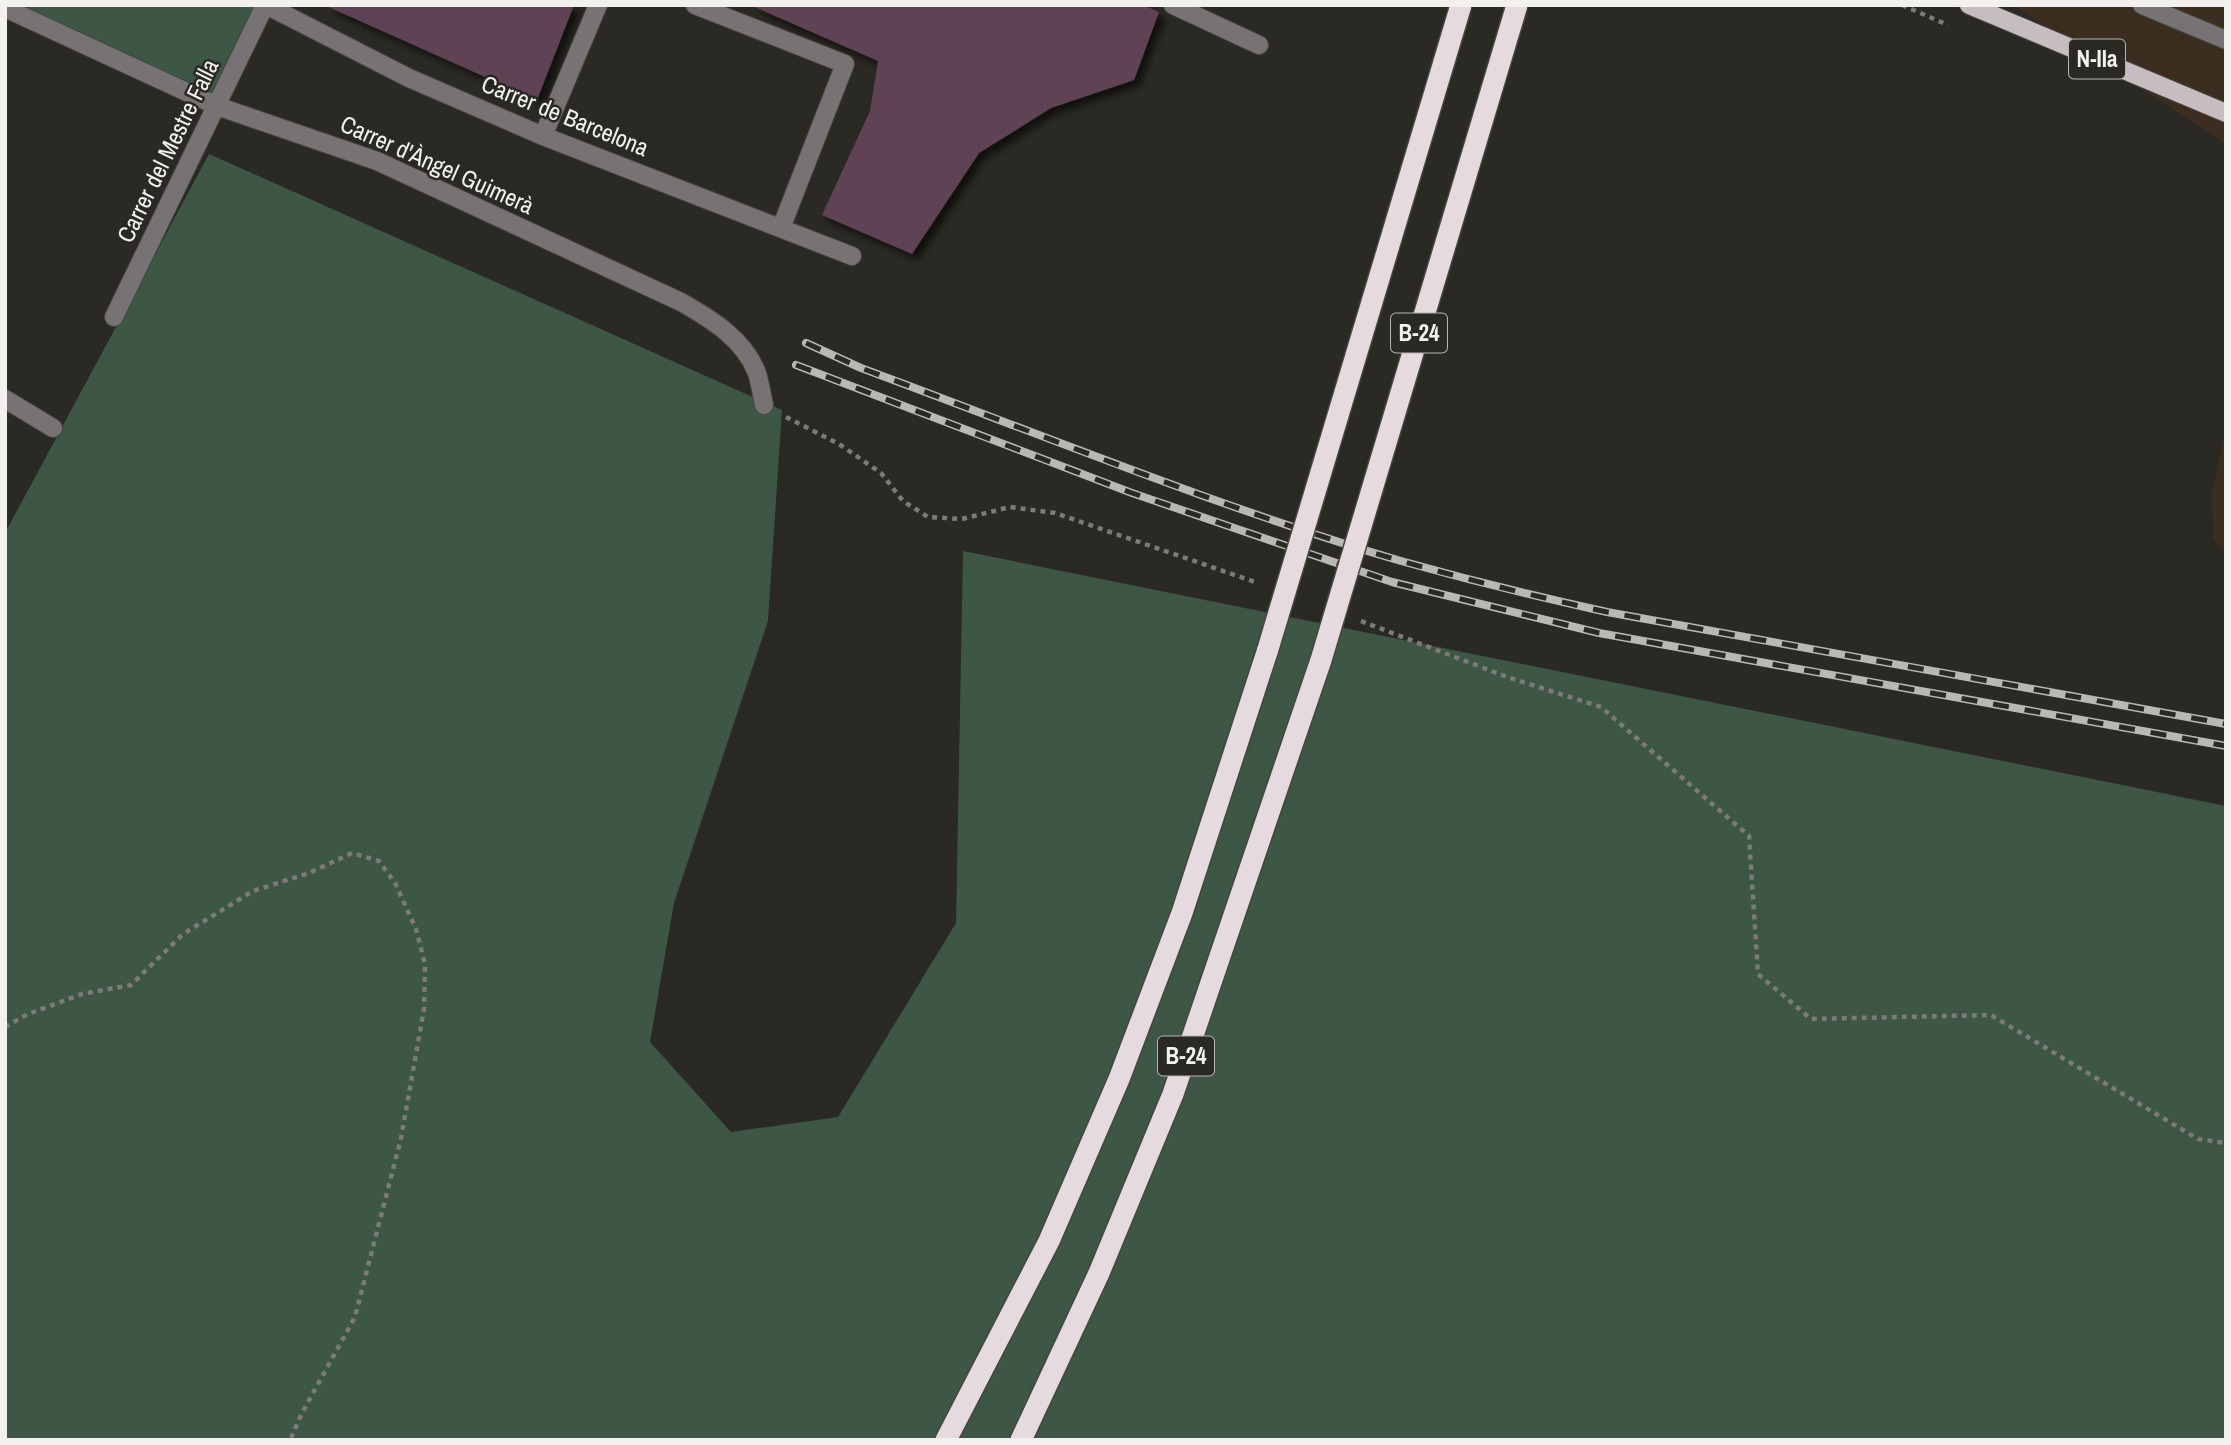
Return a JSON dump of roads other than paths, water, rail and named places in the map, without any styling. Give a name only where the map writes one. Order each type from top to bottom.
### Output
[{"type":"highway","name":"B-24","points":[[946,1440],[1049,1241],[1119,1079],[1182,913],[1268,649],[1461,5]]},
{"type":"highway","name":"B-24","points":[[1021,1440],[1099,1273],[1173,1094],[1321,660],[1517,5]]},
{"type":"main road","name":"N-IIa","points":[[1969,5],[2226,113]]},
{"type":"street","name":"Carrer del Mestre Falla","points":[[114,317],[265,5]]},
{"type":"street","name":"Carrer de Barcelona","points":[[265,5],[409,78],[543,136],[852,256]]},
{"type":"street","points":[[543,136],[598,5]]},
{"type":"street","points":[[695,5],[845,64],[781,228]]},
{"type":"street","points":[[1173,5],[1259,45]]},
{"type":"street","points":[[2142,5],[2226,40]]},
{"type":"street","name":"Carrer d'Àngel Guimerà","points":[[5,8],[217,106],[377,160],[681,302],[712,320],[740,345],[756,372],[764,405]]},
{"type":"street","points":[[5,399],[53,428]]},
{"type":"railway","points":[[806,343],[861,368],[1197,494],[1333,540],[1427,568],[1607,612],[2226,724]]},
{"type":"railway","points":[[796,365],[1132,493],[1392,582],[1599,633],[2226,746]]}]
